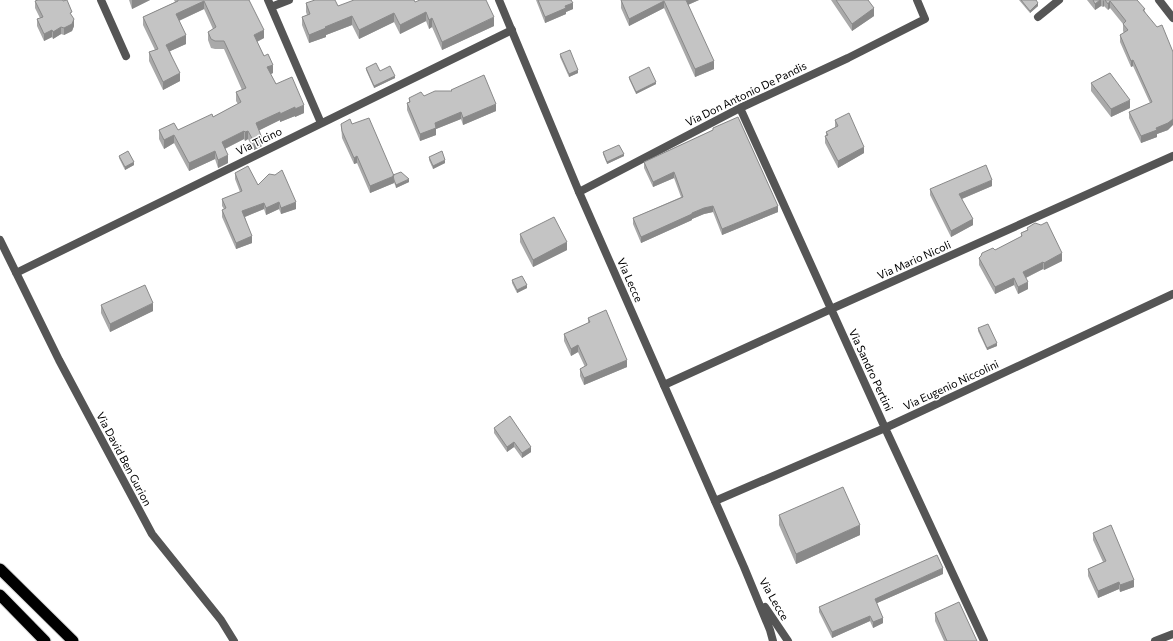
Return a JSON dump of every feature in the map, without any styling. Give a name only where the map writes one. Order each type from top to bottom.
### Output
[{"type":"highway","points":[[0,569],[73,641]]},
{"type":"highway","points":[[0,596],[45,641]]},
{"type":"street","points":[[101,0],[126,56]]},
{"type":"street","points":[[289,0],[270,4],[321,123]]},
{"type":"street","name":"Via Lecce","points":[[499,0],[579,192],[744,567],[770,630],[773,641]]},
{"type":"street","name":"Via Don Antonio De Pandis","points":[[579,192],[740,108],[848,58],[924,19],[917,0]]},
{"type":"street","points":[[1038,17],[1059,0]]},
{"type":"street","points":[[1159,0],[1173,18]]},
{"type":"street","name":"Via Ticino","points":[[16,273],[512,30]]},
{"type":"street","name":"Via Sandro Pertini","points":[[740,108],[885,428],[984,641]]},
{"type":"street","name":"Via Mario Nicoli","points":[[664,385],[831,308],[1173,156]]},
{"type":"street","name":"Via David Ben Gurion","points":[[0,240],[58,360],[152,534],[220,620],[234,641]]},
{"type":"street","name":"Via Eugenio Niccolini","points":[[715,501],[885,428],[1173,294]]},
{"type":"street","name":"Via Lecce","points":[[744,567],[766,609],[788,641]]},
{"type":"street","points":[[1155,641],[1173,634]]},
{"type":"building","points":[[67,0],[72,12],[70,13],[74,19],[72,24],[44,34],[37,19],[43,17],[35,1]]},
{"type":"building","points":[[178,0],[249,0],[264,30],[254,35],[264,56],[268,54],[273,65],[267,67],[276,84],[292,77],[304,105],[295,109],[295,107],[280,114],[280,112],[256,123],[262,138],[254,142],[248,131],[244,131],[222,142],[228,155],[218,160],[215,151],[189,163],[174,135],[164,140],[159,130],[174,123],[178,130],[212,114],[213,117],[241,102],[236,92],[246,88],[224,41],[215,41],[211,39],[208,32],[216,27],[204,1],[176,14],[186,35],[166,45],[180,73],[163,82],[149,52],[158,49],[143,17]]},
{"type":"building","points":[[315,0],[335,0],[338,6],[354,0],[414,0],[415,2],[420,0],[486,0],[494,17],[442,42],[432,18],[429,20],[426,12],[400,25],[394,13],[359,30],[352,16],[309,35],[302,17],[310,14],[306,3]]},
{"type":"building","points":[[538,0],[571,0],[573,3],[565,6],[566,8],[545,17]]},
{"type":"building","points":[[621,0],[686,0],[714,61],[695,69],[664,1],[629,19]]},
{"type":"building","points":[[836,0],[868,0],[874,8],[852,24]]},
{"type":"building","points":[[1021,0],[1036,0],[1038,3],[1030,11]]},
{"type":"building","points":[[1093,0],[1100,0],[1095,4]]},
{"type":"building","points":[[1105,0],[1137,0],[1157,27],[1162,25],[1173,52],[1173,119],[1156,128],[1157,130],[1141,136],[1129,112],[1152,102],[1133,60],[1131,61],[1120,35],[1128,30],[1123,24],[1126,21],[1110,1],[1108,4]]},
{"type":"building","points":[[570,50],[578,70],[569,74],[560,54]]},
{"type":"building","points":[[376,63],[380,71],[390,66],[395,76],[374,86],[366,68]]},
{"type":"building","points":[[649,67],[656,82],[636,92],[629,77]]},
{"type":"building","points":[[1110,73],[1130,100],[1111,109],[1091,83]]},
{"type":"building","points":[[484,75],[496,104],[463,118],[461,112],[435,123],[436,128],[420,134],[407,103],[410,102],[409,98],[421,92],[424,96],[435,91],[452,91],[451,90]]},
{"type":"building","points":[[849,113],[864,147],[838,161],[825,136],[828,135],[826,132],[838,126],[835,120]]},
{"type":"building","points":[[738,117],[778,206],[722,229],[713,206],[704,208],[641,237],[633,218],[683,197],[674,172],[653,182],[644,162]]},
{"type":"building","points":[[369,118],[394,176],[370,186],[357,156],[354,158],[342,131],[341,124],[350,119],[352,124]]},
{"type":"building","points":[[619,145],[624,154],[607,162],[603,152]]},
{"type":"building","points":[[128,151],[134,162],[125,167],[119,156]]},
{"type":"building","points":[[442,151],[445,160],[433,166],[429,157]]},
{"type":"building","points":[[986,165],[992,180],[959,194],[973,219],[951,231],[930,189]]},
{"type":"building","points":[[248,166],[258,185],[269,174],[275,175],[282,170],[296,202],[281,208],[279,202],[266,208],[264,203],[242,211],[252,236],[236,243],[222,210],[226,208],[222,199],[242,191],[235,173]]},
{"type":"building","points":[[401,172],[409,179],[396,185],[393,175]]},
{"type":"building","points":[[554,217],[567,242],[533,260],[520,234]]},
{"type":"building","points":[[1047,222],[1062,253],[1023,272],[1028,282],[1018,287],[1014,278],[995,287],[979,258],[982,253],[993,248],[995,250],[1022,236],[1021,233],[1028,230],[1027,228],[1035,223],[1041,225]]},
{"type":"building","points":[[522,276],[527,285],[517,290],[512,280]]},
{"type":"building","points":[[145,285],[153,303],[110,324],[101,305]]},
{"type":"building","points":[[606,310],[627,360],[584,378],[580,369],[587,365],[578,345],[571,349],[564,334],[590,322],[588,318]]},
{"type":"building","points":[[988,324],[997,343],[987,348],[978,328]]},
{"type":"building","points":[[510,416],[531,447],[522,453],[514,442],[507,447],[494,428]]},
{"type":"building","points":[[843,487],[860,525],[796,554],[779,515]]},
{"type":"building","points":[[1111,525],[1134,580],[1120,585],[1119,582],[1098,591],[1088,569],[1106,561],[1093,533]]},
{"type":"building","points":[[937,555],[943,568],[875,599],[883,618],[873,622],[870,616],[832,632],[819,607]]},
{"type":"building","points":[[959,602],[977,641],[947,641],[935,613]]}]
